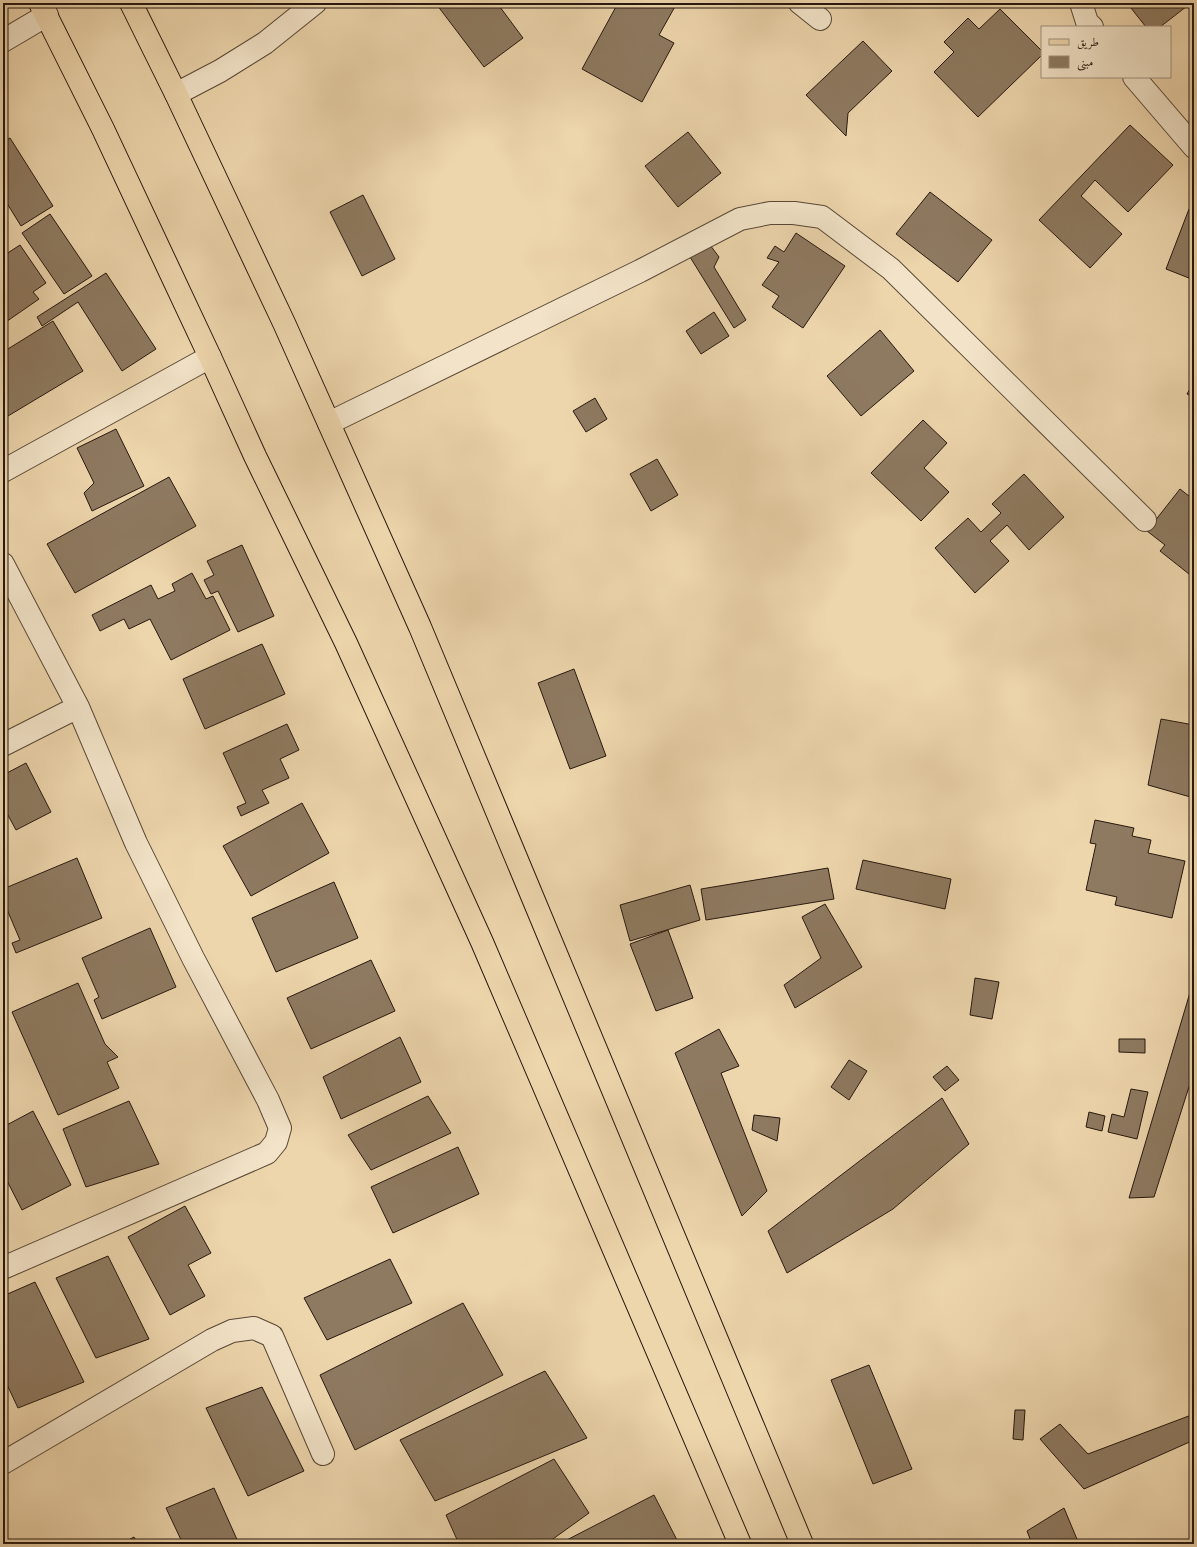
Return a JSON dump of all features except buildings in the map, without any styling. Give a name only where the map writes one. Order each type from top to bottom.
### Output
[{"type":"main road","points":[[131,3],[176,94],[284,324],[420,627],[802,1544]]},
{"type":"main road","points":[[43,9],[103,129],[255,456],[346,643],[482,942],[740,1544]]},
{"type":"street","points":[[176,94],[220,71],[265,43],[315,3]]},
{"type":"street","points":[[800,3],[820,19]]},
{"type":"street","points":[[1080,3],[1091,26]]},
{"type":"street","points":[[3,41],[43,9]]},
{"type":"street","points":[[1135,78],[1194,147]]},
{"type":"street","points":[[329,423],[640,271],[740,219],[770,213],[794,213],[822,217],[891,269],[1146,520]]},
{"type":"street","points":[[3,471],[210,357]]},
{"type":"street","points":[[3,564],[78,707],[136,843],[193,958],[268,1100],[280,1128],[276,1142],[267,1153],[3,1268]]},
{"type":"street","points":[[3,745],[78,707]]},
{"type":"street","points":[[3,1462],[212,1340],[232,1331],[254,1328],[272,1336],[323,1454]]}]
